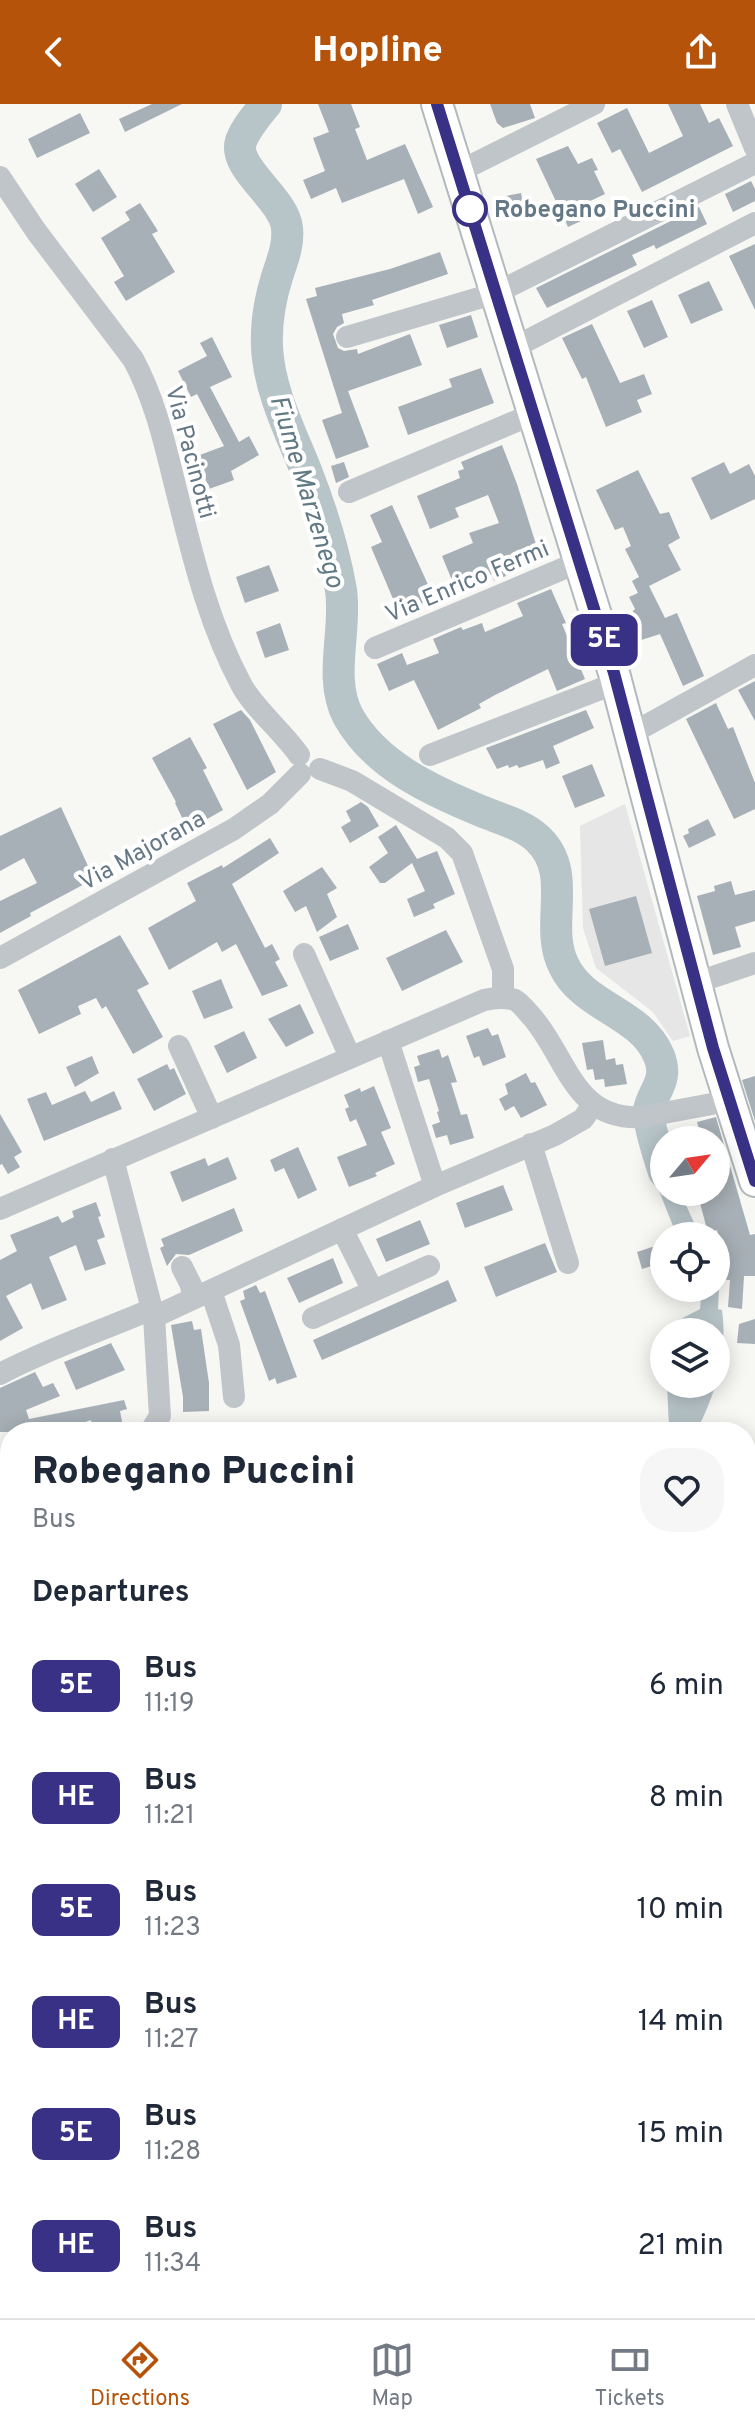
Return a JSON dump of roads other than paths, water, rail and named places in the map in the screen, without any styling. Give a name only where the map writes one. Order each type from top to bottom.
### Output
[{"type":"main road","points":[[437,104],[616,683],[728,1101],[755,1180]]},
{"type":"street","points":[[458,172],[594,104]]},
{"type":"street","points":[[737,104],[755,148]]},
{"type":"street","points":[[347,337],[496,293],[755,163]]},
{"type":"street","name":"Via Pacinotti","points":[[0,177],[36,231],[133,359],[145,381],[159,420],[210,614],[242,688],[306,766],[352,781],[447,838],[462,853],[503,969],[503,998]]},
{"type":"street","points":[[513,348],[755,223]]},
{"type":"street","points":[[349,492],[533,414]]},
{"type":"street","name":"Via Enrico Fermi","points":[[375,648],[579,562]]},
{"type":"street","points":[[629,735],[755,665]]},
{"type":"street","points":[[430,755],[616,683]]},
{"type":"street","name":"Via Majorana","points":[[0,958],[234,829],[270,804],[306,766]]},
{"type":"street","points":[[304,954],[350,1057]]},
{"type":"street","points":[[695,983],[755,963]]},
{"type":"street","points":[[0,1209],[484,1000],[515,1000],[541,1028],[578,1089],[593,1105],[628,1118],[728,1101]]},
{"type":"street","points":[[388,1041],[435,1186]]},
{"type":"street","points":[[179,1046],[212,1118]]},
{"type":"street","points":[[0,1374],[45,1350],[202,1295],[570,1127],[583,1119],[593,1105]]},
{"type":"street","points":[[531,1144],[568,1263]]},
{"type":"street","points":[[113,1159],[153,1313],[160,1416],[156,1422]]},
{"type":"street","points":[[342,1229],[373,1291]]},
{"type":"street","points":[[313,1318],[429,1266]]},
{"type":"street","points":[[182,1267],[191,1285],[202,1295],[229,1345],[234,1397]]},
{"type":"waterway","name":"Fiume Marzenego","points":[[266,104],[246,131],[240,151],[244,162],[284,217],[287,228],[286,247],[269,312],[269,363],[281,409],[321,513],[338,575],[342,606],[339,670],[342,701],[359,733],[389,762],[443,795],[525,829],[549,853],[555,868],[556,934],[564,966],[585,992],[639,1029],[651,1041],[659,1056],[662,1072],[649,1110],[651,1126]]},
{"type":"place","name":"Robegano Puccini","points":[[470,209]]}]
